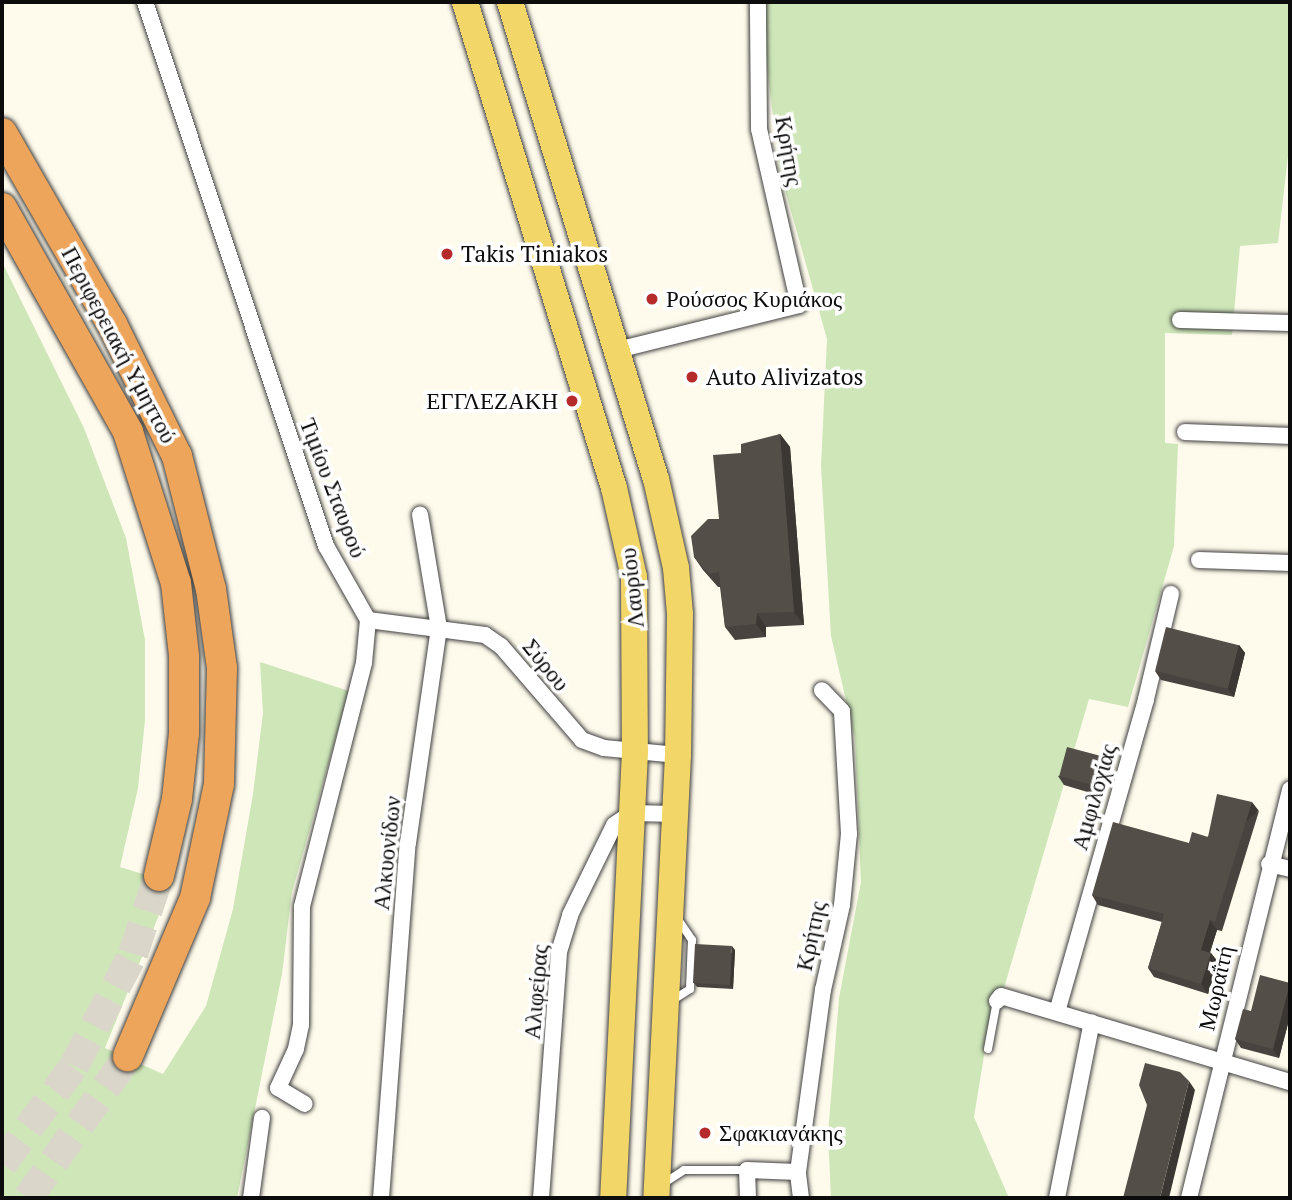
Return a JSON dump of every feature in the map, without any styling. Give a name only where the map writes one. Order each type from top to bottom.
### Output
[{"type":"highway","name":"Περιφερειακή Υμηττού","points":[[2,133],[112,324],[177,456],[211,589],[222,668],[219,784],[195,898],[168,971],[128,1056]]},
{"type":"highway","name":"Περιφερειακή Υμηττού","points":[[2,208],[128,432],[176,583],[184,656],[184,733],[177,799],[159,876]]},
{"type":"main road","name":"Λαυρίου","points":[[465,2],[629,548],[637,612],[635,752],[612,1198]]},
{"type":"main road","name":"Λαυρίου","points":[[510,2],[617,350],[673,548],[681,614],[678,755],[656,1193]]},
{"type":"street","name":"Τιμίου Σταυρού","points":[[145,2],[326,547],[368,620]]},
{"type":"street","name":"Κρήτης","points":[[617,350],[799,305],[758,129],[758,2]]},
{"type":"street","points":[[1180,320],[1290,323]]},
{"type":"street","points":[[1185,432],[1290,436]]},
{"type":"street","name":"Αλκυονίδων","points":[[381,1198],[408,843],[439,628],[420,515]]},
{"type":"street","points":[[1199,559],[1290,563]]},
{"type":"street","name":"Αμφιλοχίας","points":[[1057,1012],[1146,699],[1171,594]]},
{"type":"street","name":"Σύρου","points":[[368,620],[485,635],[501,646],[582,740],[635,752],[678,755]]},
{"type":"street","points":[[305,1104],[278,1088],[296,1049],[301,1026],[302,907],[363,663],[368,620]]},
{"type":"street","name":"Κρήτης","points":[[801,1198],[798,1172],[823,990],[842,905],[849,834],[842,711],[822,690]]},
{"type":"street","name":"Μωραΐτή","points":[[1189,1198],[1269,864],[1290,789]]},
{"type":"street","points":[[632,813],[676,814]]},
{"type":"street","name":"Αλιφείρας","points":[[541,1198],[559,952],[601,846],[614,825],[632,813]]},
{"type":"street","points":[[1269,864],[1290,869]]},
{"type":"street","points":[[999,998],[1057,1012],[1290,1082]]},
{"type":"street","points":[[1057,1198],[1092,1023]]},
{"type":"street","points":[[251,1198],[262,1118]]},
{"type":"street","points":[[748,1198],[747,1170],[798,1172]]},
{"type":"lane","points":[[988,1049],[999,998]]},
{"type":"lane","points":[[656,1193],[684,1170],[747,1170]]},
{"type":"green space","points":[[767,2],[1290,2],[1290,138],[1278,243],[1240,246],[1232,335],[1165,333],[1165,443],[1178,444],[1174,546],[1128,707],[1089,699],[984,1056],[974,1117],[1009,1198],[831,1198],[828,1134],[839,998],[861,882],[855,739],[831,636],[821,466],[827,339],[780,172],[765,51]]},
{"type":"green space","points":[[2,262],[84,428],[126,538],[145,640],[145,720],[138,788],[120,867],[172,883],[105,1048],[163,1074],[206,1006],[233,909],[253,794],[263,713],[260,662],[349,691],[292,892],[282,974],[237,1198],[2,1198]]},
{"type":"building","points":[[780,434],[794,612],[757,613],[756,624],[725,627],[719,572],[709,574],[694,557],[691,536],[708,519],[719,519],[713,455],[741,453],[741,444]]},
{"type":"building","points":[[1166,627],[1239,645],[1228,689],[1155,671]]},
{"type":"building","points":[[1067,747],[1107,758],[1099,787],[1059,776]]},
{"type":"building","points":[[1217,794],[1252,802],[1215,922],[1210,920],[1201,950],[1211,953],[1201,984],[1148,968],[1164,914],[1092,895],[1113,822],[1189,843],[1192,832],[1208,837]]},
{"type":"building","points":[[695,944],[732,946],[730,985],[693,983]]},
{"type":"building","points":[[1260,975],[1290,983],[1273,1049],[1235,1039],[1243,1009],[1251,1011]]},
{"type":"building","points":[[1145,1063],[1180,1072],[1189,1081],[1160,1198],[1123,1198],[1147,1105],[1139,1085]]},
{"type":"tunnel","points":[[2,1164],[74,1066],[133,954],[159,876]]},
{"type":"tunnel","points":[[28,1198],[128,1056]]},
{"type":"place","name":"Takis Tiniakos","points":[[447,254]]},
{"type":"place","name":"Ρούσσος Κυριάκος","points":[[652,299]]},
{"type":"place","name":"Auto Alivizatos","points":[[692,377]]},
{"type":"place","name":"ΕΓΓΛΕΖΑΚΗ","points":[[572,401]]},
{"type":"place","name":"Σφακιανάκης","points":[[705,1133]]}]
